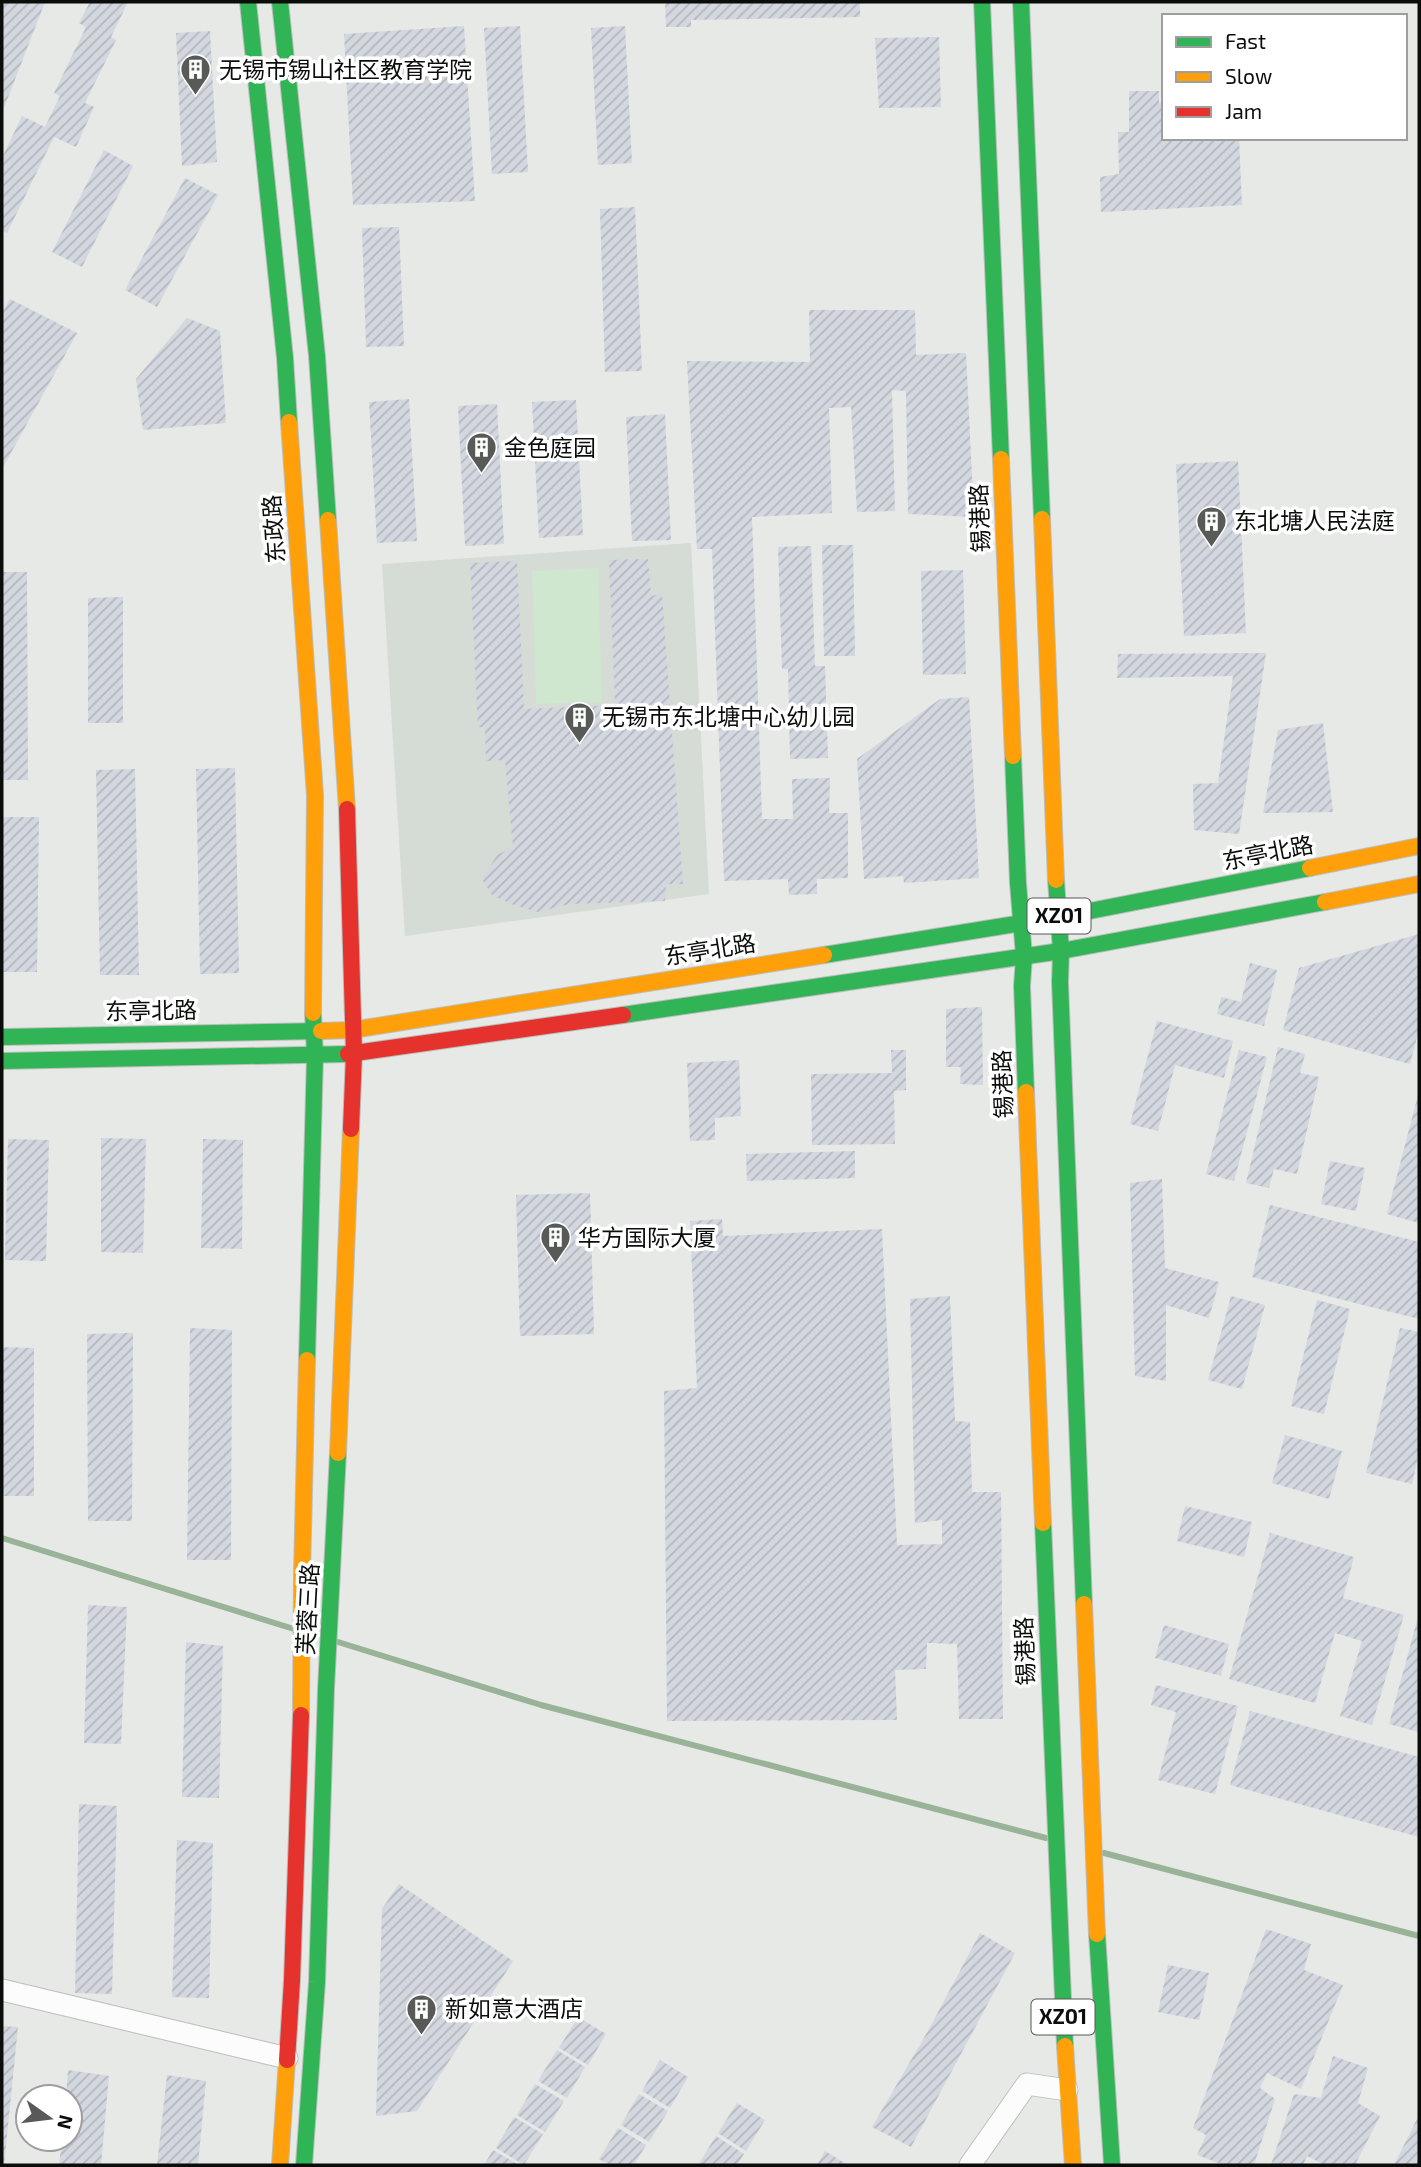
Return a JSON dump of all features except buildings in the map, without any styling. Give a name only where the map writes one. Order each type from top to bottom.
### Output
[{"type":"main road","name":"东政路","points":[[248,2],[285,358],[315,795],[315,1055]]},
{"type":"main road","points":[[280,2],[319,383],[347,794],[354,1054]]},
{"type":"main road","name":"锡港路","points":[[982,2],[1016,855],[1024,956],[1022,986],[1055,1821],[1073,2165]]},
{"type":"main road","name":"XZ01","points":[[1021,2],[1061,951],[1060,982],[1094,1831],[1105,2087],[1112,2165]]},
{"type":"main road","name":"东亭北路","points":[[2,1037],[352,1030],[1059,917],[1419,846]]},
{"type":"main road","name":"东亭北路","points":[[2,1061],[354,1054],[1061,951],[1419,884]]},
{"type":"main road","name":"芙蓉三路","points":[[304,2165],[317,1982],[326,1689],[354,1054]]},
{"type":"main road","name":"芙蓉三路","points":[[280,2165],[292,1980],[302,1689],[302,1575],[315,1055]]},
{"type":"street","points":[[2,1990],[287,2058]]},
{"type":"street","points":[[970,2165],[1027,2084],[1067,2090]]},
{"type":"shaded area","points":[[691,543],[709,894],[405,936],[382,564]]},
{"type":"green space","points":[[598,568],[602,702],[536,704],[532,571]]},
{"type":"waterway","points":[[2,1538],[294,1629]]},
{"type":"waterway","points":[[338,1642],[541,1705],[1046,1838]]},
{"type":"waterway","points":[[1104,1853],[1419,1936]]},
{"type":"traffic: fast","points":[[248,2],[285,358],[289,422]]},
{"type":"traffic: fast","points":[[280,2],[317,356],[328,520]]},
{"type":"traffic: fast","points":[[982,2],[1001,459]]},
{"type":"traffic: fast","points":[[1021,2],[1042,519]]},
{"type":"traffic: fast","points":[[1013,756],[1024,956],[1022,986],[1026,1092]]},
{"type":"traffic: fast","points":[[824,955],[1059,917],[1310,868]]},
{"type":"traffic: fast","points":[[1056,880],[1061,951],[1084,1604]]},
{"type":"traffic: fast","points":[[623,1015],[1061,951],[1325,902]]},
{"type":"traffic: fast","points":[[307,1360],[315,1055],[313,1013]]},
{"type":"traffic: fast","points":[[2,1037],[321,1031]]},
{"type":"traffic: fast","points":[[2,1061],[348,1054]]},
{"type":"traffic: fast","points":[[304,2165],[317,1982],[326,1689],[338,1453]]},
{"type":"traffic: fast","points":[[1043,1523],[1065,2046]]},
{"type":"traffic: fast","points":[[1097,1934],[1112,2165]]},
{"type":"traffic: slow","points":[[289,422],[315,795],[313,1013]]},
{"type":"traffic: slow","points":[[1001,459],[1013,756]]},
{"type":"traffic: slow","points":[[1042,519],[1056,880]]},
{"type":"traffic: slow","points":[[328,520],[347,809]]},
{"type":"traffic: slow","points":[[1310,868],[1419,846]]},
{"type":"traffic: slow","points":[[1325,902],[1419,884]]},
{"type":"traffic: slow","points":[[321,1031],[352,1030],[824,955]]},
{"type":"traffic: slow","points":[[1026,1092],[1043,1523]]},
{"type":"traffic: slow","points":[[338,1453],[351,1129]]},
{"type":"traffic: slow","points":[[301,1715],[307,1360]]},
{"type":"traffic: slow","points":[[1084,1604],[1097,1934]]},
{"type":"traffic: slow","points":[[1065,2046],[1073,2165]]},
{"type":"traffic: slow","points":[[280,2165],[287,2060]]},
{"type":"traffic: jam","points":[[347,809],[354,1054],[351,1129]]},
{"type":"traffic: jam","points":[[348,1054],[623,1015]]},
{"type":"traffic: jam","points":[[287,2060],[301,1715]]},
{"type":"place","name":"无锡市锡山社区教育学院","points":[[196,97]]},
{"type":"place","name":"金色庭园","points":[[481,475]]},
{"type":"place","name":"东北塘人民法庭","points":[[1211,548]]},
{"type":"place","name":"无锡市东北塘中心幼儿园","points":[[579,744]]},
{"type":"place","name":"华方国际大厦","points":[[555,1265]]},
{"type":"place","name":"新如意大酒店","points":[[422,2036]]}]
